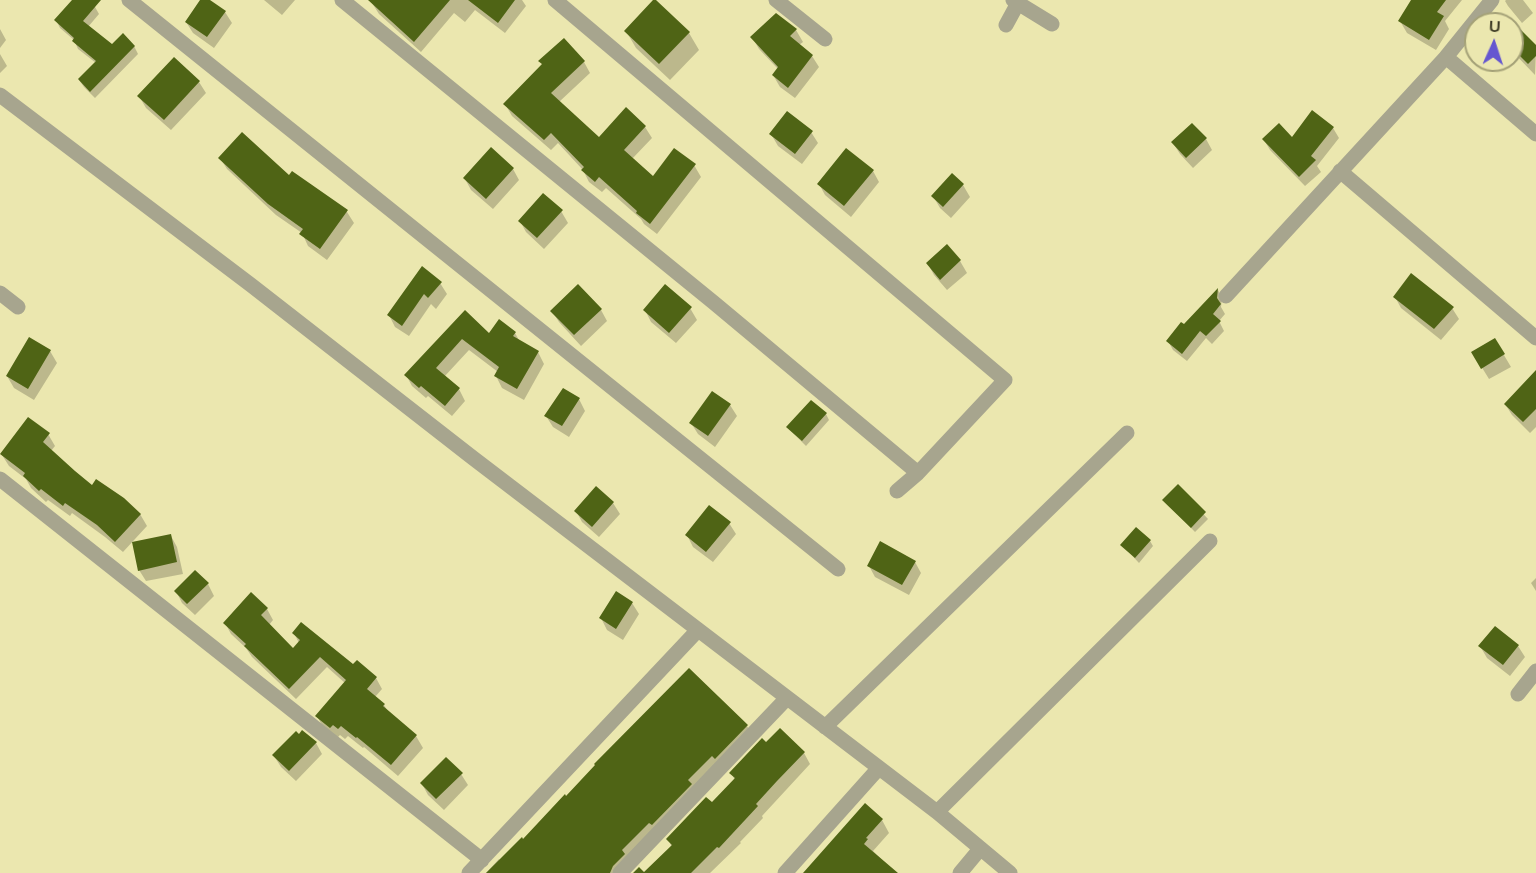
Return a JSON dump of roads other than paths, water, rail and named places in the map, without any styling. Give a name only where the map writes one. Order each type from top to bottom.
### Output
[{"type":"street","points":[[129,0],[838,568]]},
{"type":"street","points":[[342,0],[918,473]]},
{"type":"street","points":[[555,0],[1005,380],[918,473],[897,491]]},
{"type":"street","points":[[776,0],[825,39]]},
{"type":"street","points":[[1226,296],[1446,57],[1492,0]]},
{"type":"street","points":[[1006,24],[1016,2],[1052,24]]},
{"type":"street","points":[[1446,57],[1536,134]]},
{"type":"street","points":[[0,94],[937,812],[1010,873]]},
{"type":"street","points":[[1340,171],[1536,338]]},
{"type":"street","points":[[0,293],[18,307]]},
{"type":"street","points":[[825,727],[1127,433]]},
{"type":"street","points":[[0,478],[482,860]]},
{"type":"street","points":[[937,812],[1210,541]]},
{"type":"street","points":[[469,873],[698,630]]},
{"type":"street","points":[[1518,694],[1536,671]]},
{"type":"street","points":[[620,873],[787,698]]},
{"type":"street","points":[[785,873],[878,769]]},
{"type":"street","points":[[960,873],[980,849]]}]
